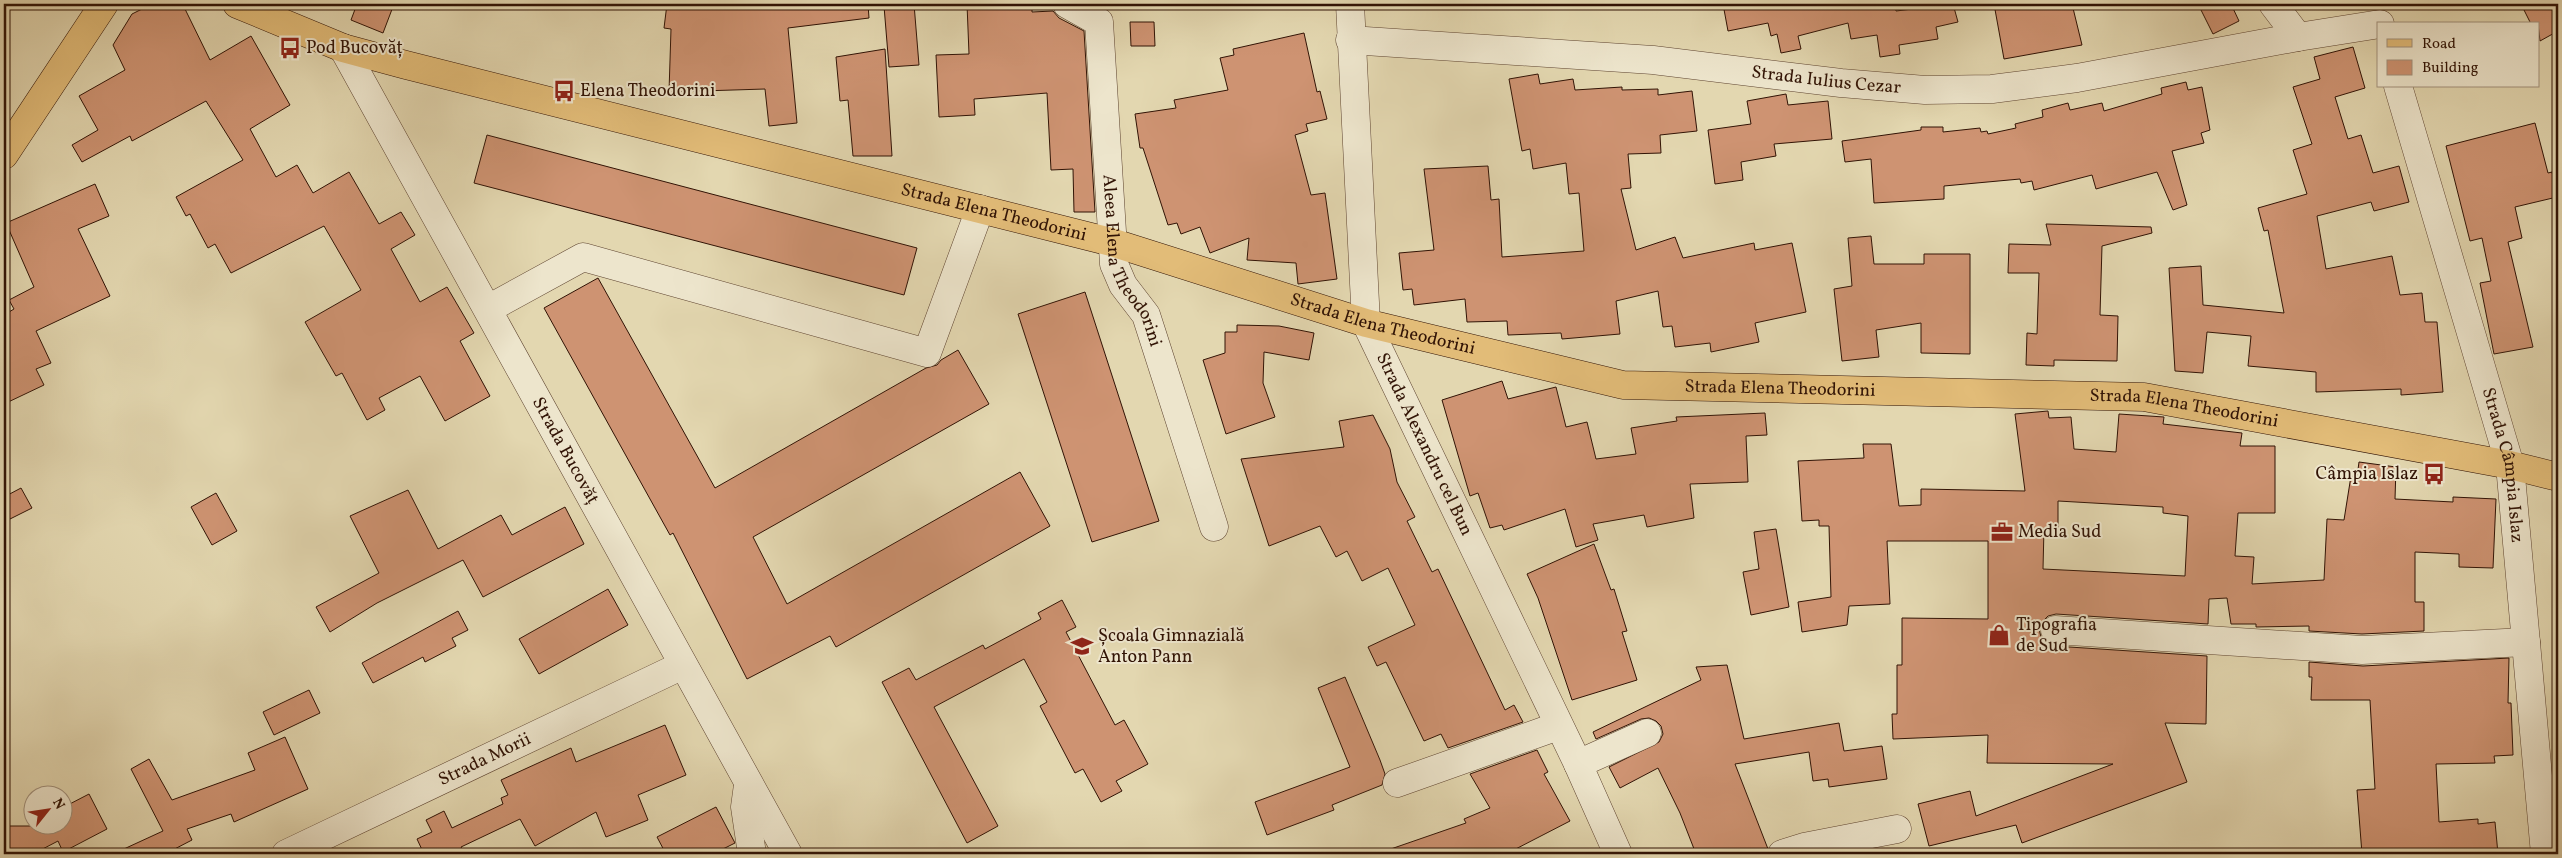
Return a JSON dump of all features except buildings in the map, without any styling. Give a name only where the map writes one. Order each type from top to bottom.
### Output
[{"type":"main road","points":[[4,155],[104,4]]},
{"type":"main road","name":"Strada Elena Theodorini","points":[[236,4],[343,48],[1111,242],[1366,323],[1623,385],[2144,397],[2510,465],[2558,478]]},
{"type":"street","name":"Aleea Elena Theodorini","points":[[1067,4],[1099,22],[1111,242],[1117,273],[1123,285],[1142,308],[1149,326],[1214,527]]},
{"type":"street","name":"Strada Alexandru cel Bun","points":[[1350,4],[1350,40],[1366,323],[1558,726],[1578,764],[1618,854]]},
{"type":"street","points":[[2273,4],[2298,37],[2377,24]]},
{"type":"street","points":[[2381,22],[2386,4]]},
{"type":"street","name":"Strada Iulius Cezar","points":[[1350,40],[1653,60],[1841,83],[1925,90],[1992,89],[2077,78],[2298,37]]},
{"type":"street","name":"Strada Bucovăț","points":[[343,48],[748,785],[788,854]]},
{"type":"street","name":"Strada Câmpia Islaz","points":[[2399,88],[2510,465],[2545,854]]},
{"type":"street","points":[[488,309],[583,257],[927,353],[980,209]]},
{"type":"street","points":[[2055,630],[2362,650],[2526,642]]},
{"type":"street","name":"Strada Morii","points":[[286,854],[683,664]]},
{"type":"street","points":[[1397,784],[1558,726]]},
{"type":"street","points":[[1578,764],[1647,733]]},
{"type":"street","points":[[748,785],[745,807],[752,854]]},
{"type":"street","points":[[1782,854],[1804,847],[1898,829]]},
{"type":"place","name":"Pod Bucovăț","points":[[290,48]]},
{"type":"place","name":"Elena Theodorini","points":[[564,91]]},
{"type":"place","name":"Câmpia Islaz","points":[[2434,474]]},
{"type":"place","name":"Media Sud","points":[[2002,532]]},
{"type":"place","name":"Tipografia de Sud","points":[[1999,635]]},
{"type":"place","name":"Școala Gimnazială Anton Pann","points":[[1082,646]]}]
